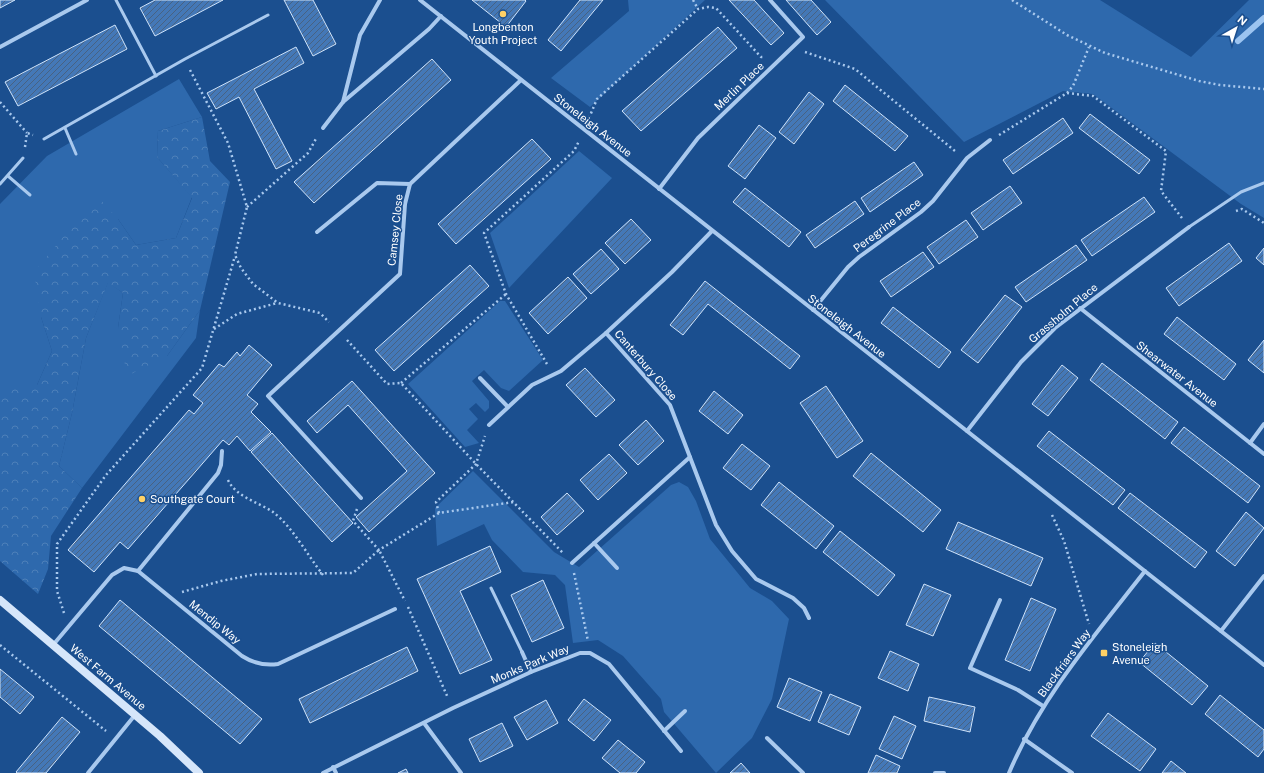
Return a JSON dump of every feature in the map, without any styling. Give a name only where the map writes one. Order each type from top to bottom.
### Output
[{"type":"street","points":[[0,46],[87,0]]},
{"type":"street","points":[[343,102],[360,35],[380,0]]},
{"type":"street","name":"Stoneleigh Avenue","points":[[420,0],[712,232],[968,431],[1264,665]]},
{"type":"street","name":"Merlin Place","points":[[659,189],[698,138],[803,37],[770,0]]},
{"type":"street","points":[[323,128],[343,102],[429,29],[441,16]]},
{"type":"street","name":"Camsey Close","points":[[339,332],[400,274],[405,204],[410,184],[521,80]]},
{"type":"street","name":"Peregrine Place","points":[[813,310],[848,267],[859,257],[921,212],[933,201],[967,158],[990,140]]},
{"type":"street","points":[[317,232],[377,183],[410,184]]},
{"type":"street","name":"Grassholm Place","points":[[968,431],[1021,362],[1055,328],[1189,227]]},
{"type":"street","name":"Canterbury Close","points":[[712,232],[672,272],[606,333],[670,405],[716,525],[732,551],[756,579],[793,598],[804,608],[809,618]]},
{"type":"street","name":"Shearwater Avenue","points":[[1080,308],[1264,454]]},
{"type":"street","points":[[339,332],[268,396],[361,498]]},
{"type":"street","points":[[489,425],[532,385],[570,365],[606,333]]},
{"type":"street","points":[[480,378],[508,407]]},
{"type":"street","points":[[1250,442],[1264,424]]},
{"type":"street","points":[[53,645],[112,575],[124,568],[138,571],[218,473],[221,465],[222,451]]},
{"type":"street","points":[[572,563],[690,457]]},
{"type":"street","points":[[594,543],[617,568]]},
{"type":"street","name":"Blackfriars Way","points":[[1009,773],[1024,740],[1043,706],[1145,570]]},
{"type":"street","name":"Mendip Way","points":[[138,571],[242,656],[249,660],[268,666],[278,664],[395,609]]},
{"type":"street","points":[[1221,631],[1264,576]]},
{"type":"street","name":"West Farm Avenue","points":[[0,600],[136,715],[199,773]]},
{"type":"street","points":[[1000,600],[970,668],[1018,690],[1043,706]]},
{"type":"street","points":[[522,652],[531,672]]},
{"type":"street","name":"Monks Park Way","points":[[323,773],[453,708],[531,672],[569,656],[580,653],[590,653]]},
{"type":"street","points":[[590,653],[609,664],[681,751]]},
{"type":"street","points":[[664,731],[685,711]]},
{"type":"street","points":[[88,773],[136,715]]},
{"type":"street","points":[[424,723],[461,773]]},
{"type":"street","points":[[767,738],[803,773]]},
{"type":"street","points":[[1024,740],[1072,773]]},
{"type":"street","points":[[333,767],[336,773]]},
{"type":"street","points":[[935,773],[944,773]]},
{"type":"lane","points":[[116,0],[156,76]]},
{"type":"lane","points":[[44,139],[185,59],[268,15]]},
{"type":"lane","points":[[65,128],[76,154]]},
{"type":"lane","points":[[0,184],[23,158]]},
{"type":"lane","points":[[8,176],[30,195]]},
{"type":"lane","points":[[1189,227],[1241,192],[1264,183]]},
{"type":"lane","points":[[491,588],[522,652]]},
{"type":"path","points":[[693,0],[698,9]]},
{"type":"path","points":[[1012,0],[1089,47],[1134,63],[1199,81],[1264,90]]},
{"type":"path","points":[[553,375],[506,294],[484,233],[574,151],[597,99],[698,9],[708,7],[716,8],[761,57],[807,52],[855,69],[955,151],[962,149]]},
{"type":"path","points":[[990,140],[1067,94],[1073,86],[1089,47]]},
{"type":"path","points":[[68,627],[57,591],[57,544],[106,475],[202,368],[235,255],[247,207],[228,143],[185,59]]},
{"type":"path","points":[[1067,94],[1093,96],[1166,151],[1161,191],[1189,227]]},
{"type":"path","points":[[0,102],[27,133],[44,139]]},
{"type":"path","points":[[247,207],[308,153],[323,128]]},
{"type":"path","points":[[23,158],[27,133]]},
{"type":"path","points":[[1229,214],[1242,209],[1264,223]]},
{"type":"path","points":[[235,255],[241,268],[253,284],[278,303],[320,313],[387,384],[401,383],[506,294]]},
{"type":"path","points":[[213,330],[222,322],[237,314],[278,303]]},
{"type":"path","points":[[401,383],[476,464],[515,502],[572,563],[590,653]]},
{"type":"path","points":[[439,513],[436,502],[476,464],[489,425]]},
{"type":"path","points":[[221,465],[230,485],[248,499],[277,516],[323,575]]},
{"type":"path","points":[[1040,489],[1064,542],[1093,638]]},
{"type":"path","points":[[361,498],[353,521],[379,550],[407,603],[428,655],[453,708]]},
{"type":"path","points":[[171,597],[188,590],[221,581],[257,574],[323,575],[353,573],[379,550],[439,513],[515,502]]},
{"type":"path","points":[[395,609],[407,603]]},
{"type":"path","points":[[0,645],[116,739]]},
{"type":"green space","points":[[628,0],[705,0],[590,107],[551,78],[629,11]]},
{"type":"green space","points":[[825,0],[1100,0],[1191,57],[1249,0],[1264,0],[1264,218],[1241,204],[1093,94],[1063,91],[964,142]]},
{"type":"green space","points":[[179,79],[202,117],[158,131],[157,157],[192,197],[176,238],[136,245],[118,219],[41,317],[52,351],[37,385],[0,385],[0,204],[47,156]]},
{"type":"green space","points":[[202,117],[210,161],[230,182],[200,310],[167,356],[127,376],[118,328],[123,293],[108,283],[86,338],[72,413],[59,466],[82,488],[51,536],[48,569],[38,594],[0,561],[0,385],[37,385],[52,351],[41,317],[34,272],[97,196],[118,219],[136,245],[176,238],[192,198],[157,157],[158,131]]},
{"type":"green space","points":[[579,151],[612,178],[509,288],[490,233]]},
{"type":"green space","points":[[108,282],[123,293],[118,328],[167,356],[200,310],[196,338],[82,488],[59,466],[72,413],[86,338]]},
{"type":"green space","points":[[500,301],[505,301],[543,360],[509,391],[501,388],[484,370],[472,381],[489,401],[489,408],[485,412],[476,403],[469,409],[478,419],[467,430],[479,443],[465,447],[408,384]]},
{"type":"green space","points":[[473,471],[554,552],[579,567],[671,485],[679,482],[688,487],[696,501],[710,539],[750,588],[772,601],[789,619],[772,699],[752,738],[716,773],[664,712],[661,699],[623,656],[598,640],[573,643],[565,585],[555,575],[523,572],[492,540],[484,524],[437,546],[435,508]]},
{"type":"building","points":[[0,0],[15,0],[0,8]]},
{"type":"building","points":[[155,0],[223,0],[155,36],[140,8]]},
{"type":"building","points":[[284,0],[313,0],[336,44],[313,56]]},
{"type":"building","name":"Longbenton Youth Project","points":[[472,0],[525,0],[526,1],[506,27]]},
{"type":"building","points":[[580,0],[603,0],[561,51],[548,40]]},
{"type":"building","points":[[729,0],[754,0],[784,33],[771,45]]},
{"type":"building","points":[[786,0],[811,0],[831,22],[817,35]]},
{"type":"building","points":[[115,25],[127,49],[18,106],[5,82]]},
{"type":"building","points":[[718,27],[737,48],[641,131],[622,111]]},
{"type":"building","points":[[296,47],[304,63],[254,89],[292,161],[276,169],[239,97],[216,109],[207,93]]},
{"type":"building","points":[[432,59],[451,80],[314,203],[294,182]]},
{"type":"building","points":[[845,85],[908,136],[895,151],[833,101]]},
{"type":"building","points":[[809,92],[824,104],[794,144],[779,132]]},
{"type":"building","points":[[1090,114],[1150,160],[1139,174],[1079,128]]},
{"type":"building","points":[[1063,118],[1073,133],[1013,174],[1003,160]]},
{"type":"building","points":[[759,125],[776,138],[745,179],[728,166]]},
{"type":"building","points":[[532,139],[551,159],[456,244],[438,224]]},
{"type":"building","points":[[914,162],[923,175],[870,212],[861,198]]},
{"type":"building","points":[[1010,186],[1022,203],[983,230],[971,213]]},
{"type":"building","points":[[745,188],[801,232],[789,247],[733,202]]},
{"type":"building","points":[[1144,197],[1155,212],[1092,256],[1081,240]]},
{"type":"building","points":[[855,201],[864,214],[815,248],[806,235]]},
{"type":"building","points":[[631,219],[651,240],[625,264],[605,243]]},
{"type":"building","points":[[966,220],[978,237],[939,264],[927,247]]},
{"type":"building","points":[[1229,243],[1242,261],[1179,306],[1166,288]]},
{"type":"building","points":[[1076,245],[1087,260],[1026,302],[1015,287]]},
{"type":"building","points":[[1264,248],[1264,265],[1256,258]]},
{"type":"building","points":[[601,249],[619,269],[591,294],[573,274]]},
{"type":"building","points":[[923,252],[934,267],[891,297],[880,281]]},
{"type":"building","points":[[470,265],[489,286],[394,371],[375,350]]},
{"type":"building","points":[[568,277],[587,298],[548,334],[529,313]]},
{"type":"building","points":[[705,281],[800,356],[790,369],[708,304],[683,335],[670,325]]},
{"type":"building","points":[[1005,295],[1022,307],[978,363],[961,350]]},
{"type":"building","points":[[893,307],[951,352],[939,368],[881,323]]},
{"type":"building","points":[[1177,317],[1236,364],[1224,380],[1164,334]]},
{"type":"building","points":[[1264,340],[1264,373],[1248,360]]},
{"type":"building","name":"Southgate Court","points":[[249,345],[272,365],[247,395],[258,404],[251,412],[271,432],[250,451],[237,436],[229,445],[223,440],[128,549],[120,542],[94,572],[68,550],[189,410],[194,414],[203,403],[193,395],[219,364],[224,367],[237,352],[240,356]]},
{"type":"building","points":[[1102,363],[1178,422],[1165,439],[1090,380]]},
{"type":"building","points":[[1062,365],[1078,378],[1048,416],[1032,404]]},
{"type":"building","points":[[585,368],[615,400],[596,417],[566,385]]},
{"type":"building","points":[[352,381],[435,473],[369,532],[356,517],[407,471],[348,405],[317,433],[307,421]]},
{"type":"building","points":[[826,386],[863,441],[837,458],[800,403]]},
{"type":"building","points":[[714,391],[743,415],[728,434],[699,411]]},
{"type":"building","points":[[646,420],[664,441],[638,465],[619,445]]},
{"type":"building","points":[[1184,427],[1260,486],[1248,503],[1171,443]]},
{"type":"building","points":[[1049,431],[1125,490],[1113,505],[1037,446]]},
{"type":"building","points":[[272,433],[353,523],[332,542],[251,452]]},
{"type":"building","points":[[742,444],[770,466],[751,490],[723,468]]},
{"type":"building","points":[[871,453],[941,510],[923,532],[853,476]]},
{"type":"building","points":[[609,454],[627,473],[598,500],[580,480]]},
{"type":"building","points":[[779,482],[834,526],[816,549],[761,505]]},
{"type":"building","points":[[567,493],[584,511],[557,535],[541,517]]},
{"type":"building","points":[[1130,493],[1207,552],[1195,568],[1118,508]]},
{"type":"building","points":[[1246,512],[1264,528],[1235,566],[1216,551]]},
{"type":"building","points":[[958,522],[1043,558],[1031,586],[946,549]]},
{"type":"building","points":[[840,531],[895,575],[878,596],[823,552]]},
{"type":"building","points":[[490,546],[501,572],[460,591],[492,660],[460,674],[417,579]]},
{"type":"building","points":[[543,580],[564,628],[532,642],[511,595]]},
{"type":"building","points":[[924,584],[951,595],[933,636],[906,625]]},
{"type":"building","points":[[1031,598],[1056,609],[1030,671],[1005,660]]},
{"type":"building","points":[[120,600],[262,719],[240,744],[99,626]]},
{"type":"building","points":[[1155,643],[1208,686],[1192,705],[1139,662]]},
{"type":"building","points":[[407,647],[418,671],[310,723],[299,699]]},
{"type":"building","points":[[890,651],[919,664],[908,691],[878,678]]},
{"type":"building","points":[[0,669],[34,697],[20,714],[0,697]]},
{"type":"building","points":[[789,678],[822,692],[810,721],[777,707]]},
{"type":"building","points":[[830,694],[861,707],[849,735],[818,722]]},
{"type":"building","points":[[1220,695],[1264,730],[1264,749],[1258,757],[1205,714]]},
{"type":"building","points":[[929,697],[975,707],[970,732],[924,721]]},
{"type":"building","points":[[584,699],[611,720],[594,741],[568,720]]},
{"type":"building","points":[[546,700],[558,723],[527,740],[514,717]]},
{"type":"building","points":[[1108,713],[1156,749],[1140,771],[1091,736]]},
{"type":"building","points":[[894,716],[916,726],[902,759],[879,749]]},
{"type":"building","points":[[62,717],[80,732],[46,773],[17,773],[16,772]]},
{"type":"building","points":[[502,723],[513,746],[480,762],[469,739]]},
{"type":"building","points":[[618,740],[645,762],[636,773],[620,773],[602,758]]},
{"type":"building","points":[[876,755],[900,766],[897,773],[868,773]]},
{"type":"building","points":[[1171,761],[1186,773],[1162,773]]},
{"type":"building","points":[[741,763],[750,773],[730,773]]},
{"type":"building","points":[[406,769],[408,773],[398,773]]},
{"type":"waterway","points":[[1238,41],[1264,18]]},
{"type":"place","name":"Longbenton Youth Project","points":[[503,14]]},
{"type":"place","name":"Southgate Court","points":[[142,499]]},
{"type":"place","name":"Stoneleigh Avenue","points":[[1104,653]]}]
